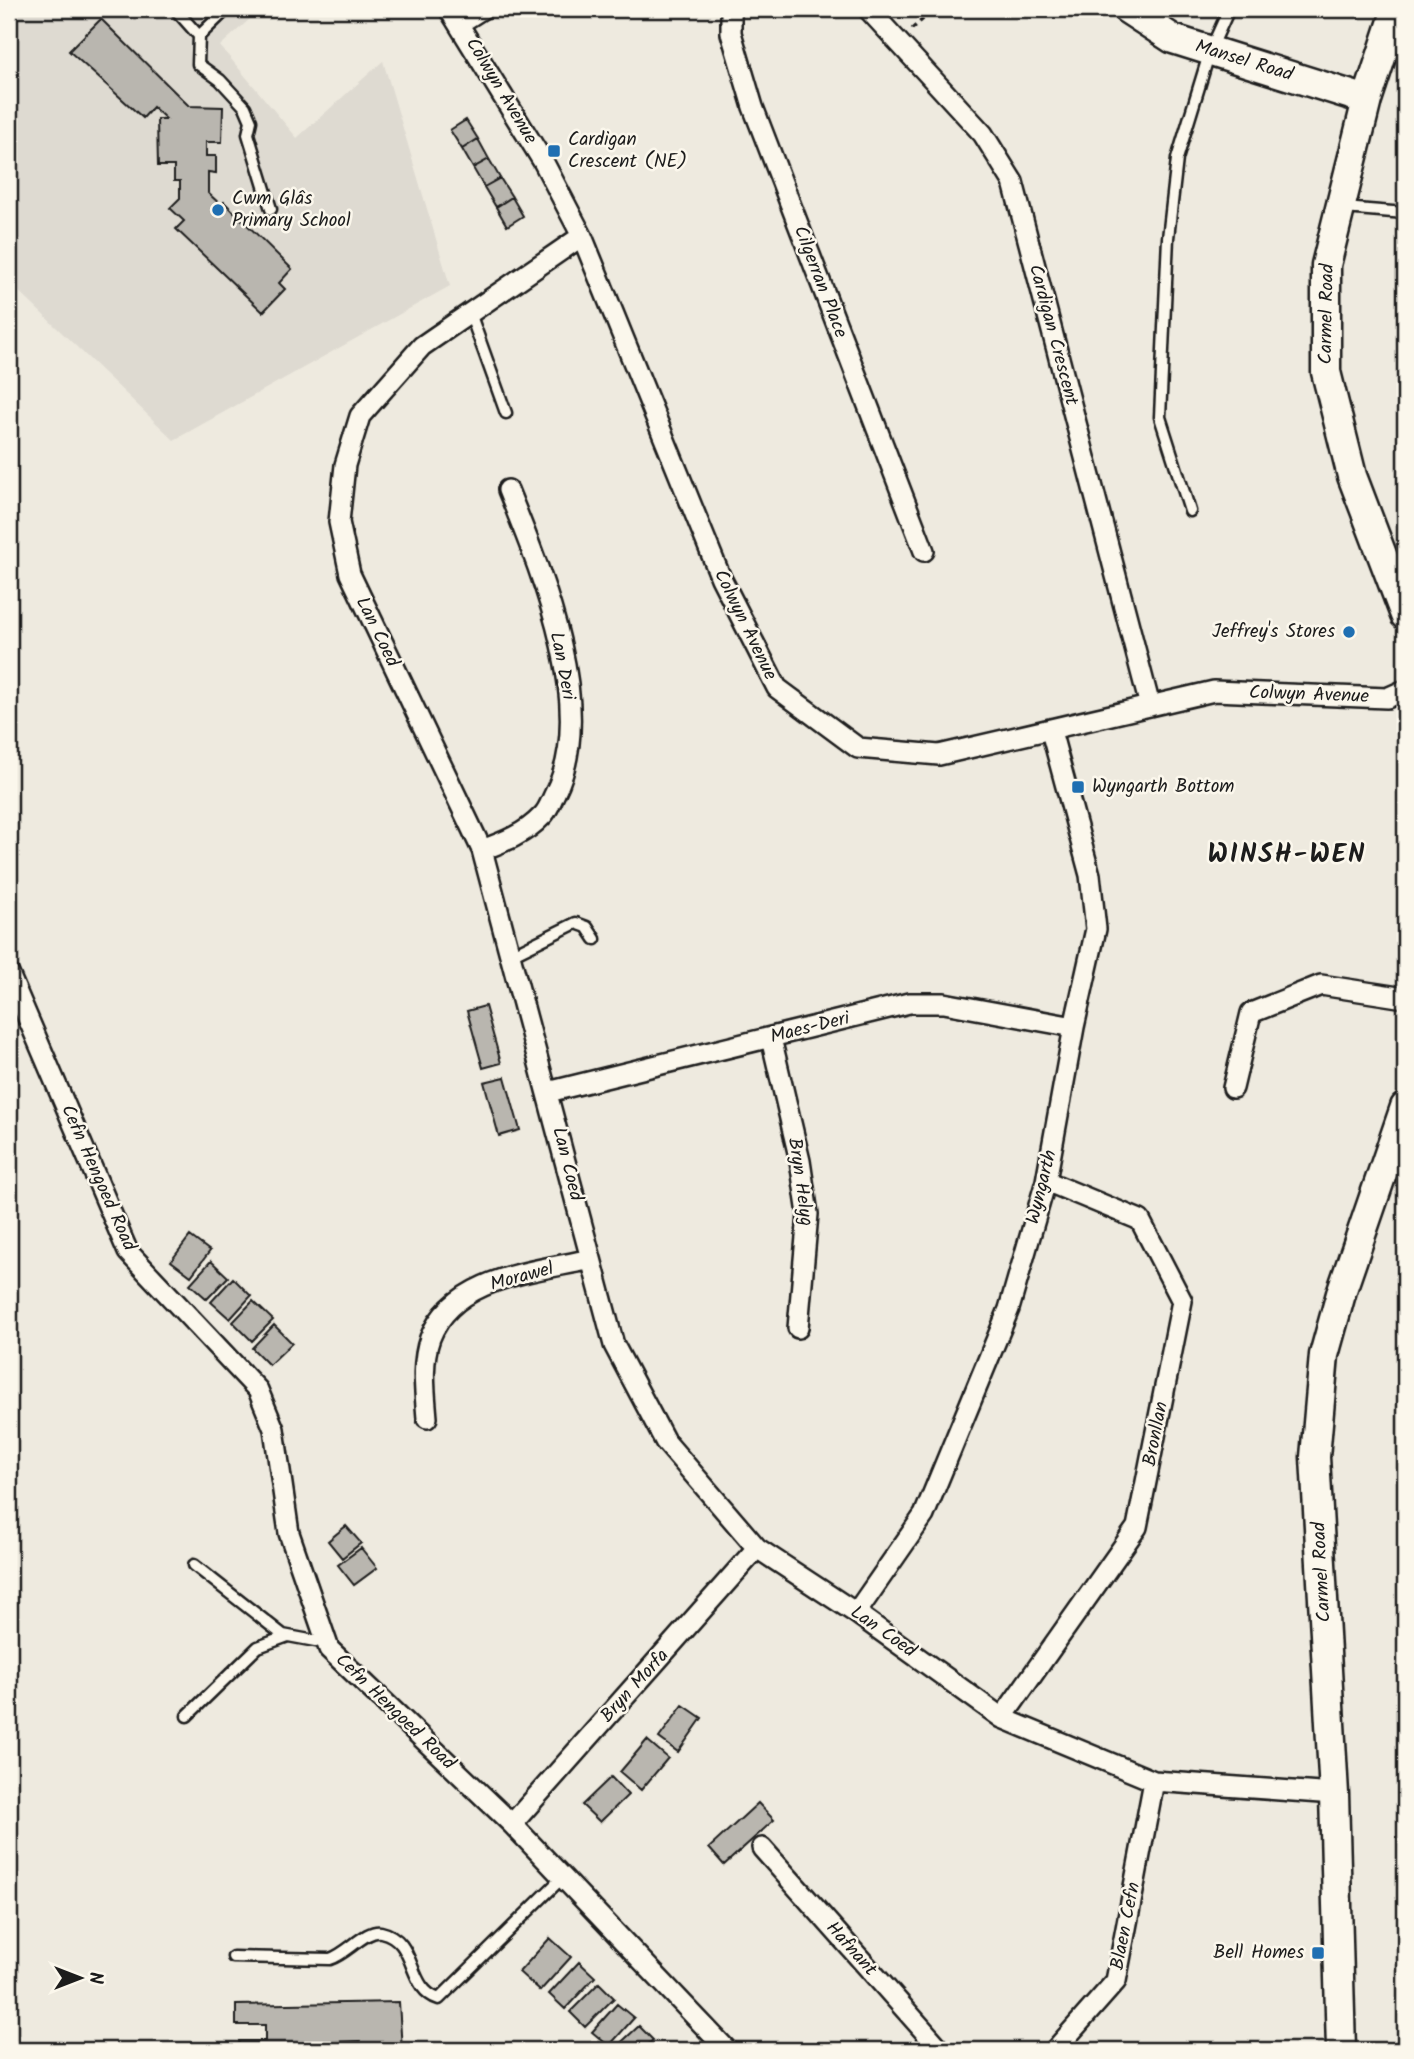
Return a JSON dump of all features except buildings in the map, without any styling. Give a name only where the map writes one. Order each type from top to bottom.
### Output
[{"type":"street","points":[[454,16],[482,9]]},
{"type":"street","name":"Cilgerran Place","points":[[732,9],[731,33],[753,107],[924,551]]},
{"type":"street","name":"Cardigan Crescent","points":[[868,9],[983,134],[1013,182],[1150,706]]},
{"type":"street","name":"Mansel Road","points":[[1127,9],[1173,39],[1367,100]]},
{"type":"street","name":"Carmel Road","points":[[1397,9],[1367,100],[1326,265],[1326,372],[1352,476],[1405,615]]},
{"type":"street","name":"Colwyn Avenue","points":[[454,16],[544,163],[582,236],[721,578],[777,688],[858,748],[939,755],[1214,691],[1387,698],[1405,690]]},
{"type":"street","name":"Lan Coed","points":[[582,236],[422,346],[360,416],[345,466],[339,522],[350,574],[482,850],[614,1345],[665,1441],[757,1548],[856,1613],[1002,1718],[1154,1781],[1334,1794]]},
{"type":"street","name":"Lan Deri","points":[[482,850],[514,839],[544,815],[561,782],[570,746],[572,697],[536,559],[508,490]]},
{"type":"street","name":"Wyngarth","points":[[856,1613],[925,1515],[1009,1309],[1046,1181],[1074,1027],[1096,929],[1095,897],[1051,731]]},
{"type":"street","name":"Cefn Hengoed Road","points":[[9,974],[128,1251],[258,1390],[274,1429],[289,1533],[329,1649],[512,1824],[727,2050]]},
{"type":"street","points":[[1233,1088],[1251,1013],[1321,985],[1405,998]]},
{"type":"street","name":"Maes-Deri","points":[[548,1092],[909,1003],[944,1003],[1074,1027]]},
{"type":"street","name":"Bryn Helyg","points":[[771,1038],[800,1161],[808,1214],[797,1328]]},
{"type":"street","name":"Carmel Road","points":[[1340,2050],[1334,1794],[1315,1457],[1324,1355],[1342,1290],[1405,1107]]},
{"type":"street","name":"Bronllan","points":[[1002,1718],[1137,1527],[1182,1301],[1140,1220],[1046,1181]]},
{"type":"street","name":"Morawel","points":[[426,1418],[424,1368],[430,1339],[443,1314],[461,1298],[490,1283],[590,1259]]},
{"type":"street","name":"Bryn Morfa","points":[[512,1824],[757,1548]]},
{"type":"street","name":"Blaen Cefn","points":[[1055,2050],[1116,1981],[1154,1781]]},
{"type":"street","name":"Hafnant","points":[[762,1848],[941,2050]]},
{"type":"lane","points":[[175,9],[199,36],[198,64],[220,80],[245,107],[251,121],[248,134],[271,209]]},
{"type":"lane","points":[[199,36],[227,9]]},
{"type":"lane","points":[[1190,511],[1160,417],[1168,238],[1177,159],[1210,51],[1229,9]]},
{"type":"lane","points":[[1340,207],[1405,213]]},
{"type":"lane","points":[[470,313],[506,413]]},
{"type":"lane","points":[[510,955],[576,923],[587,927],[595,939]]},
{"type":"lane","points":[[194,1565],[283,1635],[327,1643]]},
{"type":"lane","points":[[187,1716],[258,1647],[288,1636]]},
{"type":"lane","points":[[233,1957],[330,1959],[343,1955],[363,1937],[375,1931],[385,1933],[402,1944],[422,1988],[430,1996],[439,1999],[563,1877]]},
{"type":"path","points":[[9,15],[12,9]]},
{"type":"path","points":[[898,42],[934,9]]},
{"type":"shaded area","name":"Cwm Glâs Primary School","points":[[11,9],[261,9],[220,46],[297,138],[383,61],[450,286],[174,440],[9,282]]},
{"type":"place","name":"Cardigan Crescent (NE)","points":[[554,151]]},
{"type":"place","name":"Cwm Glâs Primary School","points":[[218,210]]},
{"type":"place","name":"Jeffrey's Stores","points":[[1349,632]]},
{"type":"place","name":"Wyngarth Bottom","points":[[1078,787]]},
{"type":"place","name":"Bell Homes","points":[[1318,1953]]},
{"type":"district","name":"WINSH-WEN","points":[[1287,855]]}]
